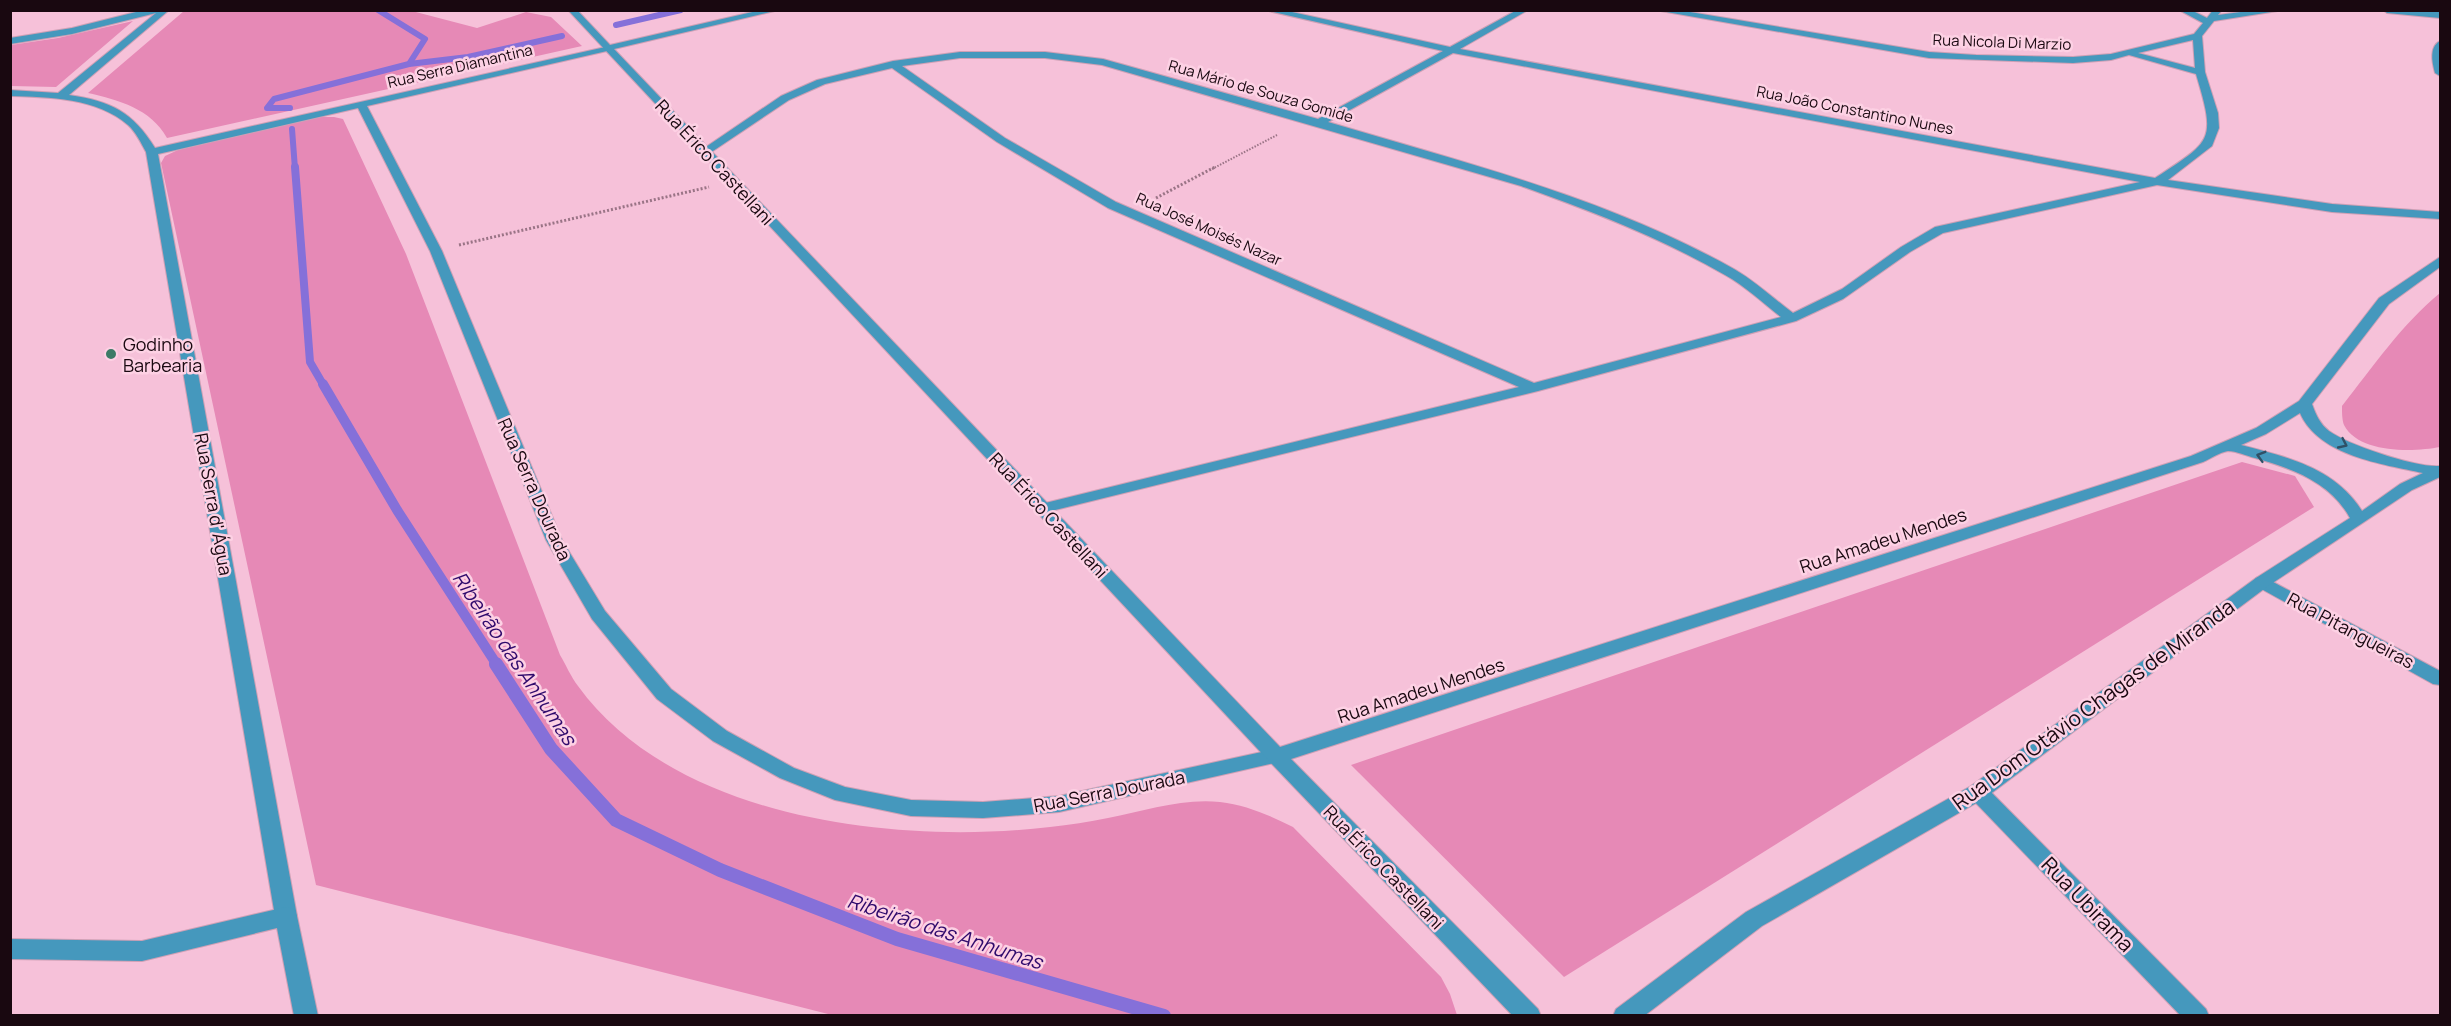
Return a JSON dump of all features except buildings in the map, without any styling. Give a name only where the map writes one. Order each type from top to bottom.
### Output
[{"type":"street","points":[[10,41],[72,31],[157,10]]},
{"type":"street","points":[[60,96],[165,10]]},
{"type":"street","name":"Rua Érico Castellani","points":[[572,10],[1276,756],[1529,1016]]},
{"type":"street","name":"Rua Serra Diamantina","points":[[152,152],[775,10]]},
{"type":"street","name":"Rua João Constantino Nunes","points":[[1268,10],[1450,50],[2157,182],[2332,208],[2440,216]]},
{"type":"street","points":[[1306,19],[1324,10]]},
{"type":"street","points":[[1319,123],[1524,10]]},
{"type":"street","name":"Rua Nicola Di Marzio","points":[[1659,10],[1929,55],[2026,60],[2073,60],[2130,54],[2197,36]]},
{"type":"street","points":[[2183,10],[2212,17],[2280,10]]},
{"type":"street","points":[[2387,10],[2440,15]]},
{"type":"street","points":[[1042,508],[1533,388],[1791,318],[1825,305],[1918,240],[1939,230],[1961,223],[2157,182],[2208,144],[2214,128],[2200,72],[2197,36],[2212,17]]},
{"type":"street","points":[[2440,44],[2437,49],[2440,73]]},
{"type":"street","name":"Rua Mário de Souza Gomide","points":[[706,151],[785,98],[821,82],[893,64],[926,58],[1003,54],[1045,55],[1103,62],[1525,184],[1638,227],[1731,273],[1791,318]]},
{"type":"street","name":"Rua Nicola Di Marzio","points":[[2130,54],[2200,72]]},
{"type":"street","name":"Rua José Moisés Nazar","points":[[893,64],[1010,145],[1112,205],[1533,388]]},
{"type":"street","name":"Rua Serra d' Água","points":[[10,93],[60,96],[109,109],[132,123],[152,152],[286,916],[306,1016]]},
{"type":"street","name":"Rua Serra Dourada","points":[[361,104],[436,251],[554,540],[598,615],[664,694],[720,736],[787,773],[842,795],[910,808],[983,810],[1059,804],[1276,756]]},
{"type":"street","name":"Rua Amadeu Mendes","points":[[1276,756],[2197,459],[2260,431],[2304,404],[2384,301],[2440,261]]},
{"type":"street","points":[[2304,404],[2315,427],[2330,438],[2368,454],[2439,472]]},
{"type":"street","points":[[2226,446],[2290,465],[2325,481],[2347,500],[2359,520]]},
{"type":"street","name":"Rua Dom Otávio Chagas de Miranda","points":[[1625,1016],[1754,919],[1978,792],[2262,582],[2406,487],[2439,472]]},
{"type":"street","name":"Rua Pitangueiras","points":[[2262,582],[2440,679]]},
{"type":"street","name":"Rua Ubirama","points":[[1978,792],[2197,1016]]},
{"type":"street","points":[[10,949],[20,951],[142,951],[286,916]]},
{"type":"path","points":[[1130,212],[1306,119]]},
{"type":"path","points":[[436,251],[733,182]]},
{"type":"shaded area","points":[[184,11],[412,11],[477,28],[526,12],[551,17],[582,46],[167,138],[152,120],[133,107],[88,93]]},
{"type":"shaded area","points":[[133,21],[56,87],[11,86],[11,45],[58,38]]},
{"type":"shaded area","points":[[317,117],[343,119],[406,254],[560,655],[578,686],[620,731],[671,767],[730,794],[793,814],[859,826],[926,831],[990,832],[1072,824],[1178,803],[1206,801],[1230,803],[1257,811],[1293,827],[1441,977],[1457,1015],[832,1015],[316,885],[161,163],[165,156],[178,150]]},
{"type":"shaded area","points":[[2440,293],[2440,447],[2416,450],[2388,449],[2362,441],[2351,434],[2344,425],[2342,406],[2400,332]]},
{"type":"shaded area","points":[[2242,462],[2295,476],[2314,507],[1564,977],[1351,765]]},
{"type":"waterway","points":[[378,10],[425,39],[409,64]]},
{"type":"waterway","points":[[616,25],[681,10]]},
{"type":"waterway","points":[[409,64],[468,57],[562,36]]},
{"type":"waterway","points":[[290,108],[267,108],[274,99],[409,64]]},
{"type":"waterway","name":"Ribeirão das Anhumas","points":[[292,129],[295,169]]},
{"type":"waterway","name":"Ribeirão das Anhumas","points":[[295,167],[310,362],[324,386]]},
{"type":"waterway","name":"Ribeirão das Anhumas","points":[[323,384],[397,510],[497,665]]},
{"type":"waterway","name":"Ribeirão das Anhumas","points":[[496,664],[551,749],[616,820],[720,870],[897,939],[1164,1016]]},
{"type":"place","name":"Godinho Barbearia","points":[[111,354]]}]
